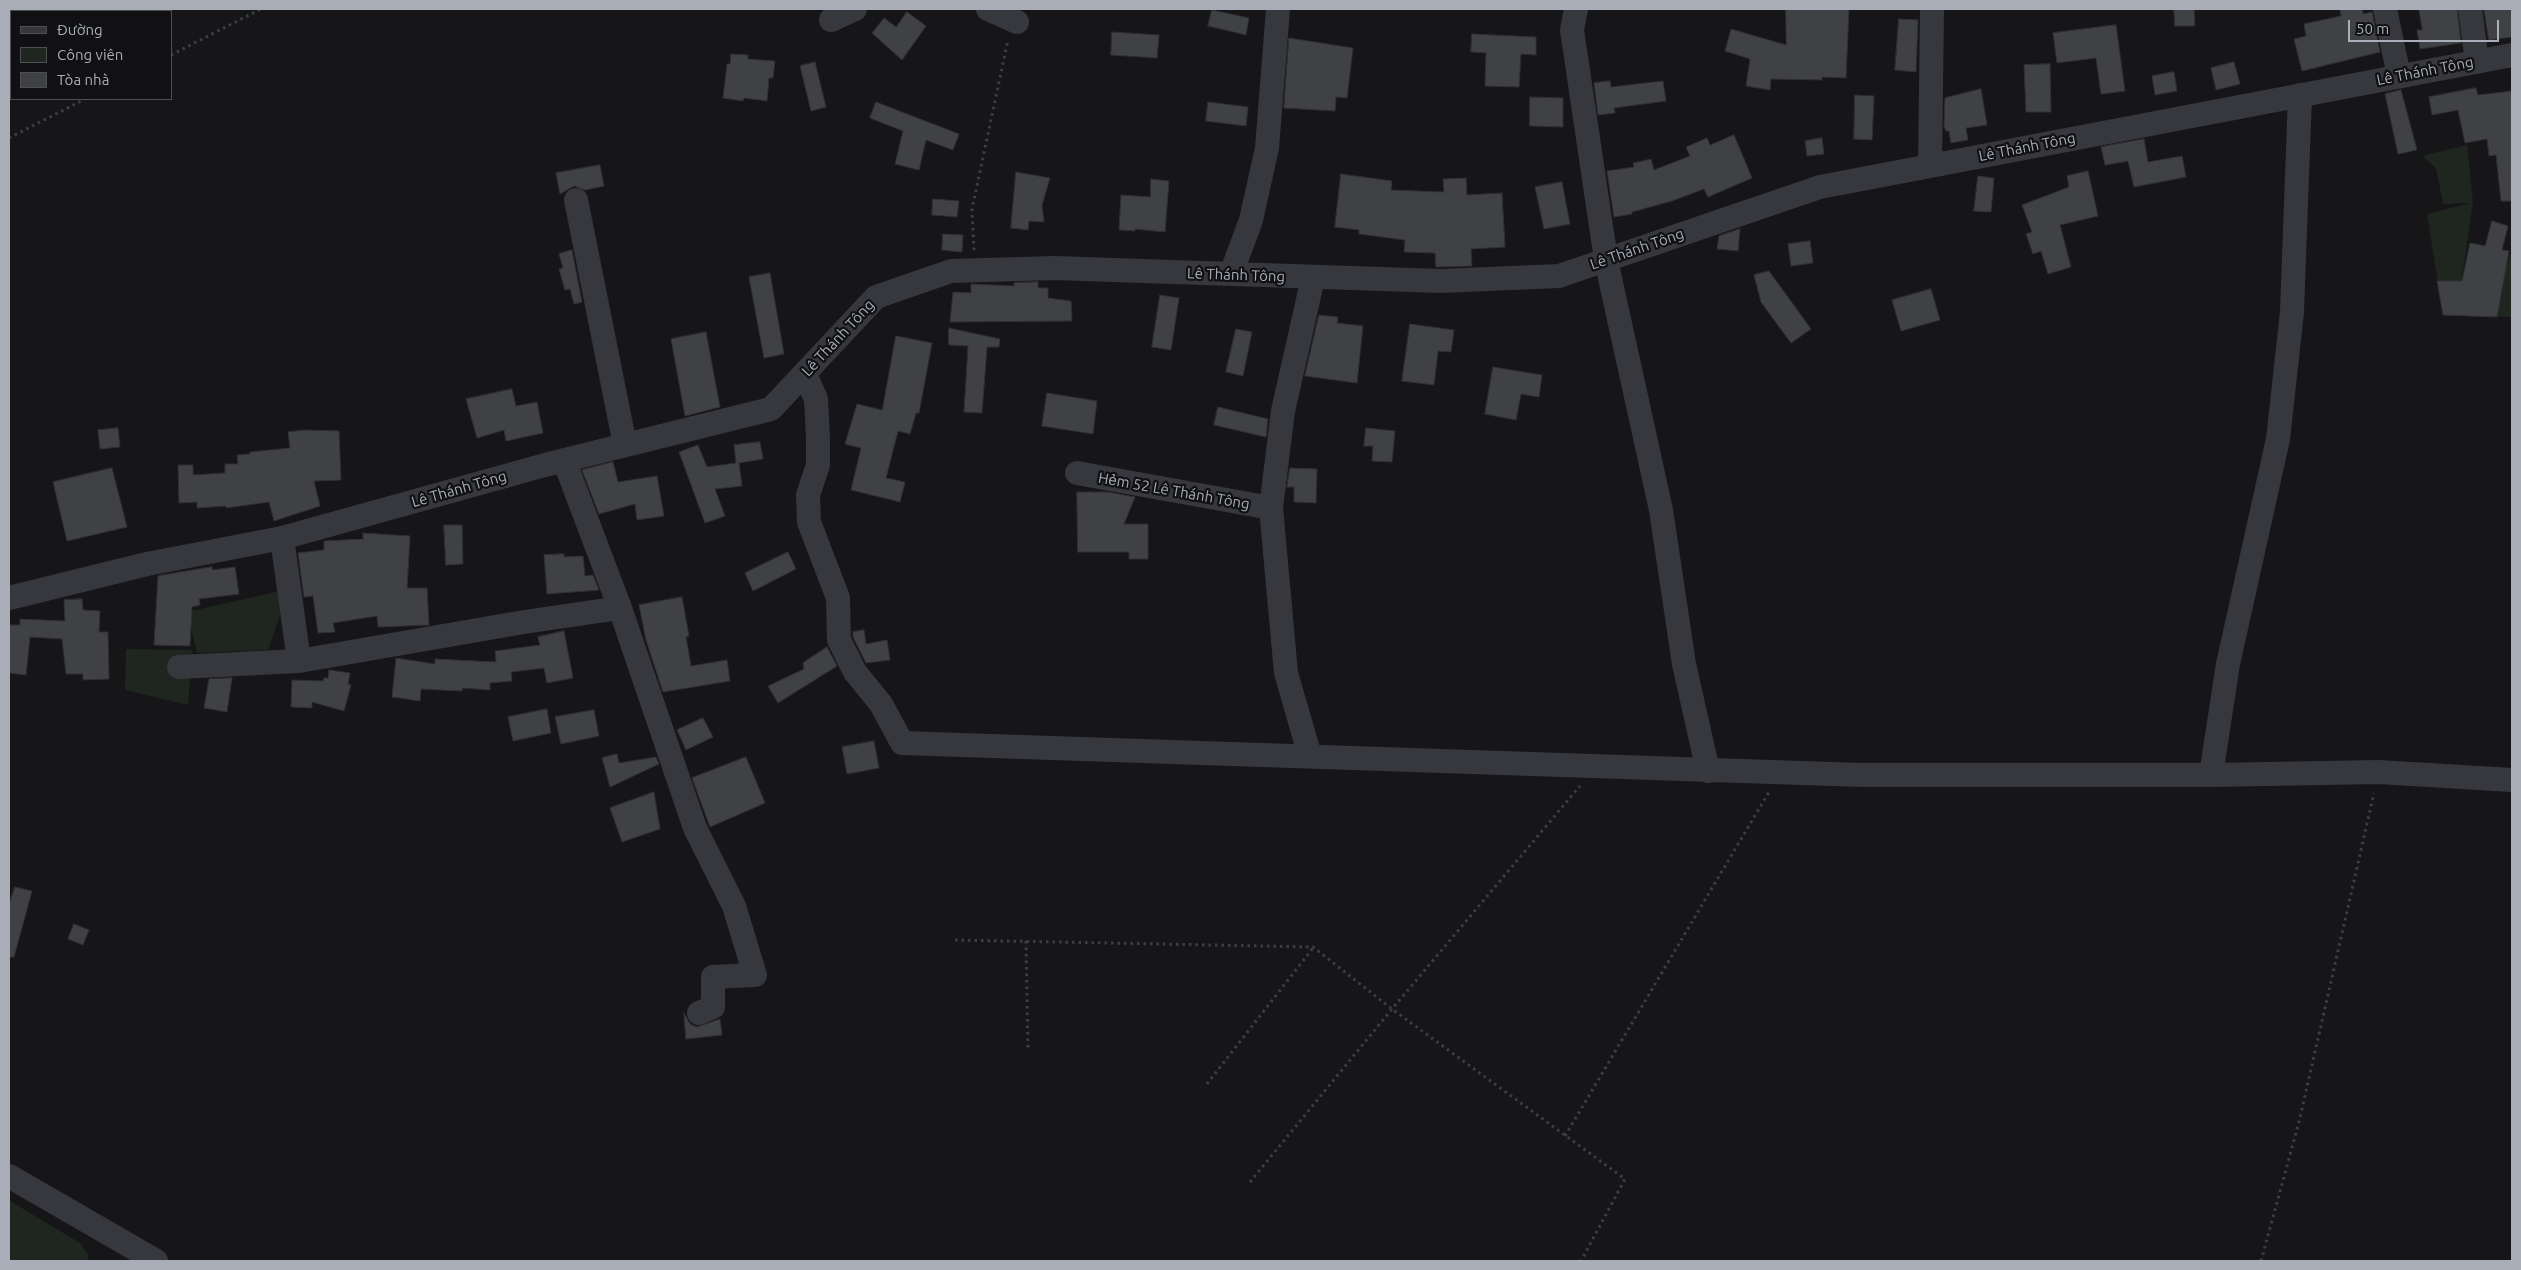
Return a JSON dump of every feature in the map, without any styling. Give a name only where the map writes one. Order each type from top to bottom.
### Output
[{"type":"street","points":[[831,20],[855,9]]},
{"type":"street","points":[[988,9],[1017,22]]},
{"type":"street","points":[[1231,274],[1251,220],[1268,148],[1278,9]]},
{"type":"street","points":[[1576,9],[1572,30],[1606,260],[1661,510],[1684,664],[1708,771]]},
{"type":"street","points":[[1930,166],[1932,9]]},
{"type":"street","points":[[2385,9],[2399,76]]},
{"type":"street","points":[[2470,9],[2476,62]]},
{"type":"street","name":"Lê Thánh Tông","points":[[9,598],[147,564],[282,538],[564,460],[771,409],[876,297],[951,271],[1055,268],[1440,281],[1559,276],[1820,187],[2512,55]]},
{"type":"street","points":[[2211,775],[2228,664],[2278,439],[2292,312],[2300,95]]},
{"type":"street","points":[[576,200],[625,445]]},
{"type":"street","points":[[1310,756],[1286,673],[1271,508],[1282,411],[1313,278]]},
{"type":"street","points":[[805,374],[816,399],[818,439],[818,465],[808,495],[808,522],[838,598],[839,640],[855,672],[881,704],[902,743],[1862,776],[2211,775],[2378,772],[2512,780]]},
{"type":"street","points":[[564,460],[620,608],[695,828],[734,906],[756,975],[713,977],[713,1007],[699,1013]]},
{"type":"street","name":"Hẻm 52 Lê Thánh Tông","points":[[1077,474],[1271,508]]},
{"type":"street","points":[[282,538],[299,661]]},
{"type":"street","points":[[179,667],[232,662],[299,661],[524,622],[620,608]]},
{"type":"street","points":[[9,1176],[156,1261]]},
{"type":"path","points":[[172,54],[261,9]]},
{"type":"path","points":[[975,271],[972,209],[997,84],[1008,39],[1017,22]]},
{"type":"path","points":[[9,138],[83,100]]},
{"type":"path","points":[[1250,1182],[1392,1009],[1596,767]]},
{"type":"path","points":[[2261,1261],[2298,1122],[2378,772]]},
{"type":"path","points":[[1565,1136],[1781,773]]},
{"type":"path","points":[[955,940],[1313,947],[1392,1009],[1625,1179],[1581,1261]]},
{"type":"path","points":[[1026,941],[1028,1051]]},
{"type":"path","points":[[1207,1084],[1313,947]]},
{"type":"green space","points":[[2467,145],[2473,202],[2462,278],[2498,286],[2512,250],[2512,317],[2443,315],[2427,214],[2470,203],[2443,204],[2436,168],[2422,156]]},
{"type":"green space","points":[[289,589],[268,650],[197,653],[187,612]]},
{"type":"green space","points":[[126,649],[192,650],[188,705],[125,690]]},
{"type":"green space","points":[[10,1201],[80,1243],[89,1255],[87,1261],[9,1261]]},
{"type":"building","points":[[1786,9],[1849,9],[1846,78],[1822,77],[1822,80],[1771,79],[1770,90],[1746,86],[1750,59],[1725,51],[1731,29],[1786,45]]},
{"type":"building","points":[[2174,9],[2194,9],[2195,26],[2175,26]]},
{"type":"building","points":[[2340,9],[2362,9],[2363,14],[2372,12],[2380,52],[2302,71],[2294,39],[2306,36],[2304,24],[2341,16]]},
{"type":"building","points":[[2419,9],[2457,9],[2461,43],[2420,49],[2417,30],[2422,30]]},
{"type":"building","points":[[2484,9],[2512,9],[2512,37],[2489,40]]},
{"type":"building","points":[[1212,10],[1249,18],[1246,35],[1208,26]]},
{"type":"building","points":[[907,12],[926,26],[902,60],[872,33],[884,18],[896,27]]},
{"type":"building","points":[[1899,19],[1918,20],[1916,72],[1895,70]]},
{"type":"building","points":[[2116,25],[2125,91],[2101,94],[2096,58],[2057,63],[2053,33]]},
{"type":"building","points":[[1112,32],[1159,35],[1157,58],[1111,55]]},
{"type":"building","points":[[1472,34],[1536,37],[1536,55],[1521,54],[1519,87],[1485,86],[1486,53],[1471,52]]},
{"type":"building","points":[[1289,38],[1353,48],[1347,98],[1336,97],[1335,111],[1284,108]]},
{"type":"building","points":[[731,54],[748,55],[748,59],[775,61],[773,78],[769,78],[767,101],[744,98],[743,101],[723,98],[727,64],[730,64]]},
{"type":"building","points":[[815,62],[826,107],[811,111],[800,66]]},
{"type":"building","points":[[2234,62],[2240,84],[2216,90],[2211,68]]},
{"type":"building","points":[[2050,64],[2051,112],[2026,112],[2024,65]]},
{"type":"building","points":[[2174,72],[2177,91],[2155,95],[2152,76]]},
{"type":"building","points":[[1610,81],[1611,87],[1663,81],[1666,101],[1614,108],[1615,113],[1598,115],[1594,83]]},
{"type":"building","points":[[2476,88],[2478,95],[2512,91],[2512,201],[2501,201],[2496,155],[2489,156],[2487,139],[2465,143],[2458,110],[2432,115],[2429,97]]},
{"type":"building","points":[[1981,89],[1987,125],[1966,128],[1968,140],[1951,143],[1949,131],[1946,131],[1944,126],[1945,98]]},
{"type":"building","points":[[2401,90],[2417,150],[2398,154],[2385,94]]},
{"type":"building","points":[[1855,95],[1874,96],[1872,140],[1854,139]]},
{"type":"building","points":[[1530,97],[1563,98],[1563,127],[1530,126]]},
{"type":"building","points":[[876,102],[959,134],[953,150],[926,140],[919,170],[895,164],[903,131],[870,118]]},
{"type":"building","points":[[1208,102],[1248,107],[1246,126],[1206,121]]},
{"type":"building","points":[[1734,135],[1752,178],[1708,197],[1704,189],[1672,201],[1632,212],[1632,214],[1614,217],[1607,171],[1634,167],[1633,163],[1651,159],[1654,170],[1690,156],[1686,147],[1707,138],[1710,145]]},
{"type":"building","points":[[1822,138],[1824,154],[1807,156],[1805,141]]},
{"type":"building","points":[[2144,139],[2148,162],[2182,156],[2186,177],[2134,187],[2128,161],[2105,165],[2101,147]]},
{"type":"building","points":[[600,165],[604,186],[585,190],[574,186],[560,194],[556,173]]},
{"type":"building","points":[[2088,171],[2098,216],[2060,225],[2071,267],[2048,274],[2041,251],[2033,254],[2026,234],[2032,232],[2022,205],[2069,187],[2067,176]]},
{"type":"building","points":[[1016,172],[1050,178],[1042,205],[1044,222],[1029,221],[1028,230],[1011,228]]},
{"type":"building","points":[[1341,174],[1392,181],[1391,190],[1444,192],[1443,179],[1466,178],[1467,195],[1502,193],[1505,247],[1471,249],[1472,266],[1436,267],[1435,253],[1404,252],[1405,240],[1359,234],[1359,230],[1335,227]]},
{"type":"building","points":[[1978,176],[1994,178],[1991,212],[1974,211]]},
{"type":"building","points":[[1151,179],[1169,181],[1165,232],[1135,229],[1135,231],[1119,230],[1121,195],[1150,197]]},
{"type":"building","points":[[1562,182],[1570,224],[1544,229],[1535,187]]},
{"type":"building","points":[[933,199],[959,201],[957,217],[932,215]]},
{"type":"building","points":[[2492,221],[2508,226],[2502,250],[2509,251],[2497,317],[2443,315],[2437,281],[2462,281],[2470,243],[2485,246]]},
{"type":"building","points":[[1740,229],[1738,251],[1717,249],[1719,236]]},
{"type":"building","points":[[943,234],[963,235],[962,252],[942,250]]},
{"type":"building","points":[[1810,241],[1813,263],[1791,266],[1788,244]]},
{"type":"building","points":[[572,250],[582,302],[574,304],[570,289],[565,290],[559,269],[563,268],[559,254]]},
{"type":"building","points":[[1769,271],[1811,329],[1791,343],[1761,302],[1754,275]]},
{"type":"building","points":[[770,273],[784,354],[764,358],[749,277]]},
{"type":"building","points":[[1038,282],[1038,288],[1048,288],[1048,298],[1071,301],[1072,321],[950,322],[953,292],[971,293],[971,284],[1014,286],[1014,283]]},
{"type":"building","points":[[1931,289],[1940,320],[1901,331],[1892,300]]},
{"type":"building","points":[[1160,295],[1179,298],[1171,350],[1152,347]]},
{"type":"building","points":[[1319,315],[1338,317],[1337,323],[1363,326],[1357,383],[1305,376]]},
{"type":"building","points":[[1410,324],[1454,330],[1451,352],[1438,351],[1434,385],[1402,381]]},
{"type":"building","points":[[949,328],[1000,339],[999,347],[987,347],[982,413],[964,412],[968,346],[949,345]]},
{"type":"building","points":[[1236,329],[1252,332],[1243,376],[1226,372]]},
{"type":"building","points":[[706,332],[720,407],[685,416],[671,339]]},
{"type":"building","points":[[896,336],[932,343],[919,413],[916,413],[910,434],[898,431],[886,478],[905,482],[900,502],[851,490],[861,448],[845,444],[857,404],[882,410]]},
{"type":"building","points":[[1493,367],[1542,375],[1539,397],[1521,394],[1516,420],[1485,414]]},
{"type":"building","points":[[512,389],[516,406],[537,402],[543,433],[506,441],[504,430],[477,438],[466,399]]},
{"type":"building","points":[[1047,393],[1097,401],[1093,434],[1042,426]]},
{"type":"building","points":[[1218,407],[1268,419],[1266,437],[1214,425]]},
{"type":"building","points":[[118,428],[120,447],[100,449],[98,430]]},
{"type":"building","points":[[1366,428],[1395,431],[1392,462],[1372,461],[1373,446],[1364,446]]},
{"type":"building","points":[[306,430],[339,431],[341,480],[314,481],[320,506],[274,521],[269,502],[226,508],[226,506],[197,508],[197,502],[179,503],[178,465],[193,465],[193,475],[225,473],[225,464],[238,464],[237,455],[290,448],[288,432]]},
{"type":"building","points":[[760,442],[763,459],[739,463],[742,486],[715,489],[725,516],[705,523],[679,452],[698,445],[707,467],[736,463],[734,445]]},
{"type":"building","points":[[613,462],[618,482],[657,476],[664,516],[637,520],[635,504],[599,514],[582,470]]},
{"type":"building","points":[[112,468],[127,527],[67,541],[53,482]]},
{"type":"building","points":[[1290,468],[1317,469],[1316,503],[1294,502],[1294,487],[1287,487]]},
{"type":"building","points":[[1077,492],[1108,492],[1135,497],[1124,524],[1148,524],[1148,559],[1129,559],[1129,552],[1078,552]]},
{"type":"building","points":[[444,525],[462,525],[463,564],[446,565]]},
{"type":"building","points":[[363,533],[410,536],[407,588],[427,588],[429,625],[378,627],[377,616],[333,623],[335,632],[318,633],[313,596],[304,597],[298,553],[324,550],[324,541],[363,539]]},
{"type":"building","points":[[788,552],[796,569],[753,591],[745,573]]},
{"type":"building","points":[[564,554],[564,557],[583,556],[585,576],[593,575],[599,590],[547,594],[544,555]]},
{"type":"building","points":[[212,567],[212,570],[235,567],[239,594],[199,599],[200,605],[192,607],[190,646],[154,645],[158,576]]},
{"type":"building","points":[[682,597],[689,636],[686,637],[691,666],[727,660],[730,681],[663,692],[646,640],[639,605]]},
{"type":"building","points":[[82,599],[83,610],[100,611],[99,632],[108,632],[109,679],[83,680],[83,674],[66,674],[62,639],[30,637],[26,675],[9,673],[9,625],[20,625],[20,619],[65,621],[64,600]]},
{"type":"building","points":[[864,630],[866,644],[887,640],[890,660],[866,663],[853,637],[853,632]]},
{"type":"building","points":[[564,631],[573,678],[547,683],[544,668],[511,672],[512,681],[490,683],[490,690],[463,688],[462,691],[421,689],[420,701],[392,697],[396,658],[435,664],[435,659],[496,662],[495,651],[540,645],[538,637]]},
{"type":"building","points":[[827,647],[837,666],[778,703],[768,686],[804,669],[803,663]]},
{"type":"building","points":[[329,670],[350,673],[348,684],[351,685],[344,711],[312,702],[312,708],[291,707],[292,680],[323,681],[324,678],[328,678]]},
{"type":"building","points":[[232,678],[227,712],[204,708],[209,679]]},
{"type":"building","points":[[547,709],[551,733],[513,741],[508,717]]},
{"type":"building","points":[[594,710],[599,736],[561,744],[555,717]]},
{"type":"building","points":[[703,718],[713,737],[686,750],[677,730]]},
{"type":"building","points":[[874,741],[879,768],[847,774],[842,747]]},
{"type":"building","points":[[617,754],[619,763],[656,757],[659,764],[610,787],[602,758]]},
{"type":"building","points":[[746,757],[765,803],[710,827],[692,778]]},
{"type":"building","points":[[654,792],[660,829],[622,842],[610,808]]},
{"type":"building","points":[[15,887],[32,891],[14,957],[9,957],[9,904]]},
{"type":"building","points":[[74,924],[89,930],[83,945],[68,939]]},
{"type":"building","points":[[684,1013],[690,1024],[697,1027],[720,1019],[722,1035],[686,1039]]}]
